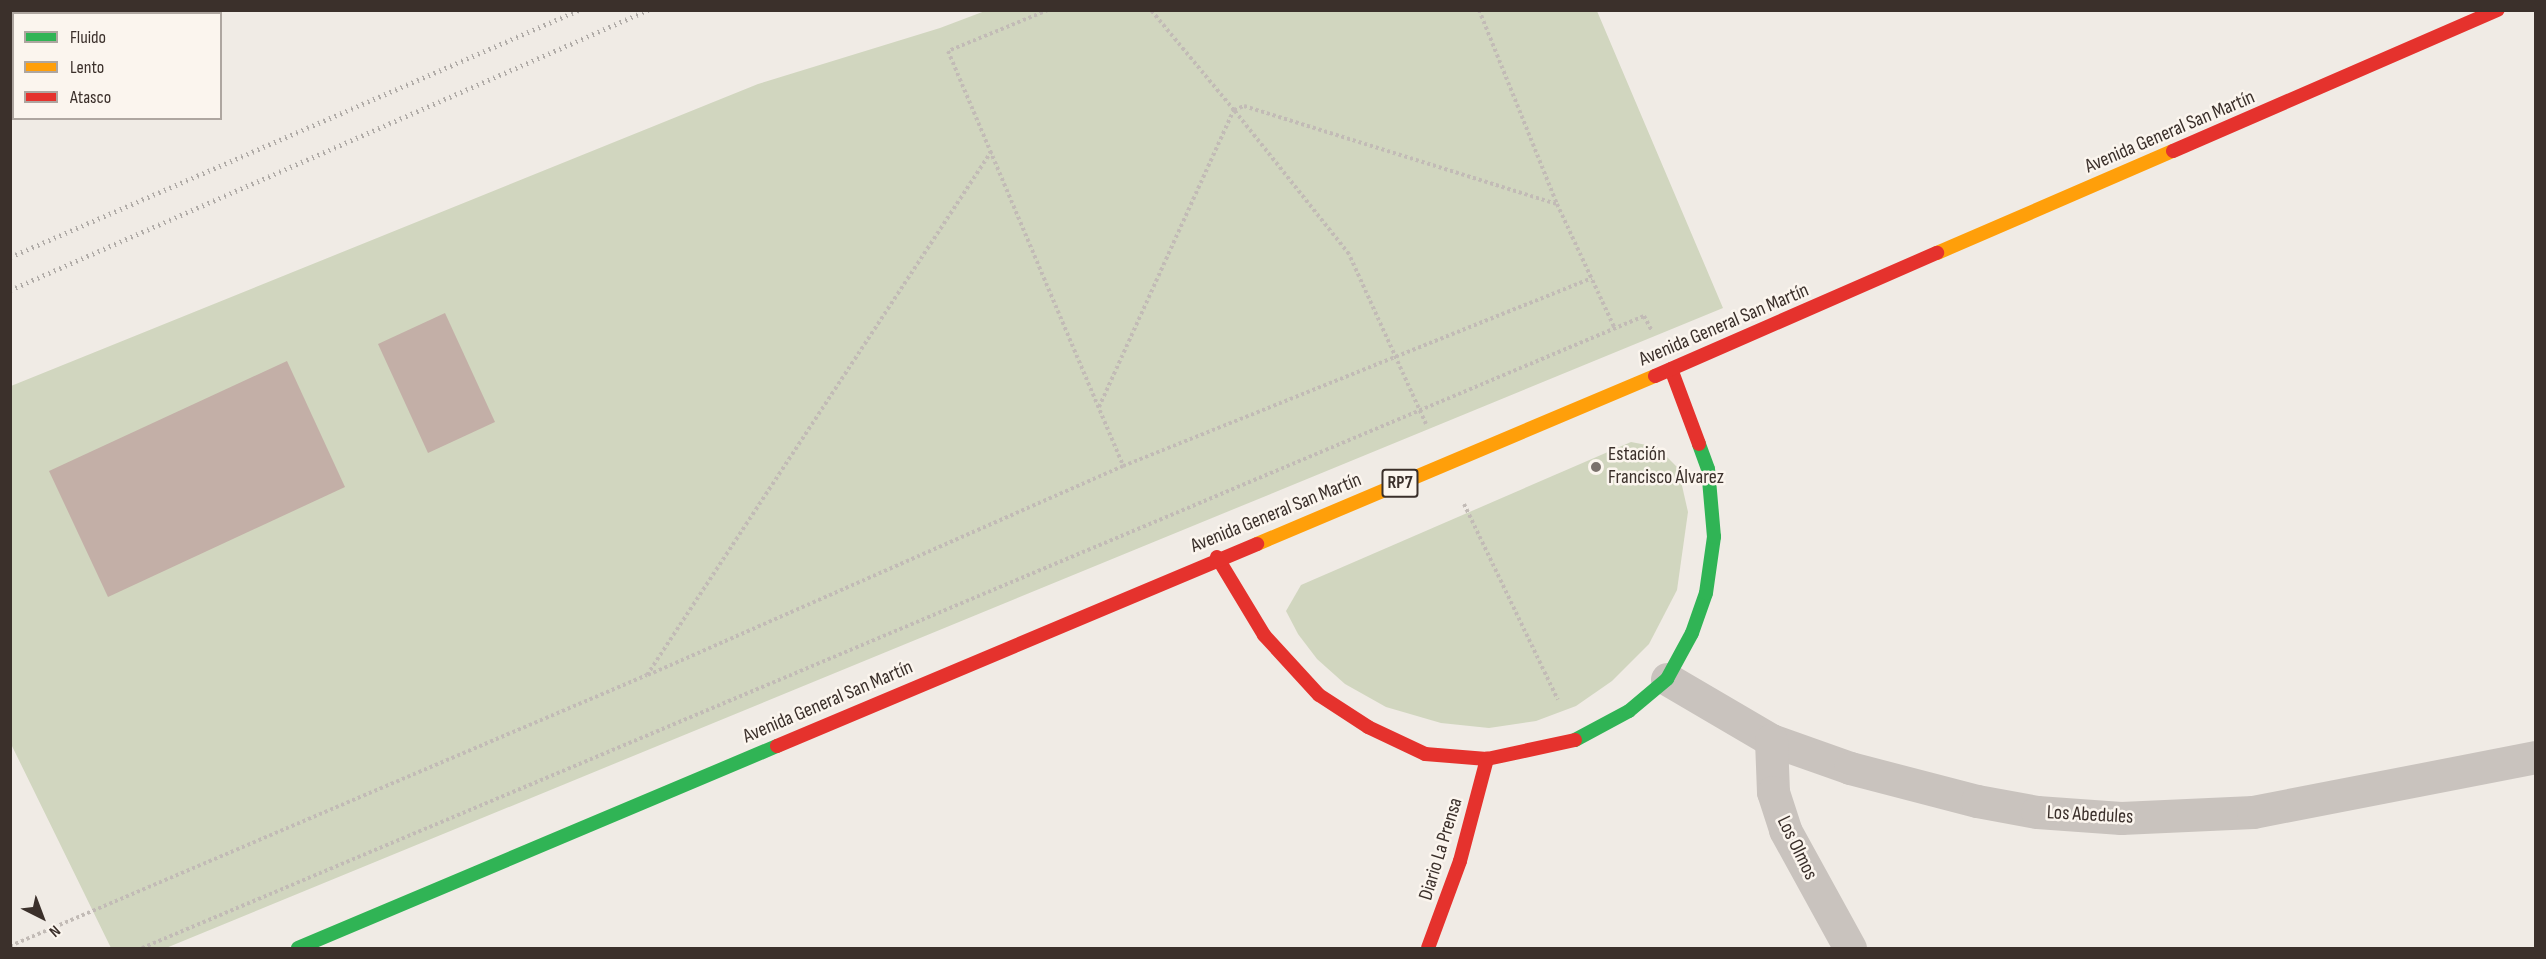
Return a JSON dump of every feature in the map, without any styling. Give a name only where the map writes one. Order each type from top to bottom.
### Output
[{"type":"main road","name":"Avenida General San Martín","points":[[298,948],[1217,557],[1671,369],[2498,10]]},
{"type":"main road","points":[[1217,557],[1264,635],[1319,695],[1368,727],[1425,754],[1488,759],[1577,739],[1629,711],[1667,679],[1692,633],[1706,593],[1714,537],[1708,469],[1671,369]]},
{"type":"main road","name":"Diario La Prensa","points":[[1428,948],[1461,861],[1488,759]]},
{"type":"street","name":"Los Abedules","points":[[1667,679],[1771,740],[1850,768],[1977,801],[2037,812],[2121,818],[2253,812],[2535,757]]},
{"type":"street","name":"Los Olmos","points":[[1771,740],[1773,792],[1785,830],[1850,948]]},
{"type":"path","points":[[1048,10],[948,51],[1123,466]]},
{"type":"path","points":[[1151,10],[1349,254],[1445,464],[1577,739]]},
{"type":"path","points":[[1479,10],[1557,204],[1615,329]]},
{"type":"path","points":[[1099,408],[1234,110],[1244,106],[1557,204]]},
{"type":"path","points":[[647,675],[991,152]]},
{"type":"path","points":[[10,946],[647,675],[1123,466],[1395,354],[1592,278]]},
{"type":"path","points":[[142,948],[1644,316]]},
{"type":"green space","points":[[985,11],[1597,11],[1723,308],[166,948],[111,948],[11,744],[11,386],[758,84],[940,28]]},
{"type":"green space","points":[[1631,442],[1657,447],[1678,468],[1688,512],[1677,590],[1649,644],[1612,681],[1576,706],[1536,721],[1489,728],[1441,723],[1386,707],[1345,684],[1317,659],[1298,634],[1286,611],[1301,585]]},
{"type":"building","points":[[445,313],[495,422],[428,453],[378,344]]},
{"type":"building","points":[[287,361],[345,487],[108,597],[49,471]]},
{"type":"railway","points":[[10,257],[579,10]]},
{"type":"railway","points":[[10,290],[648,10]]},
{"type":"traffic: fast","points":[[1575,740],[1629,711],[1667,679],[1692,633],[1706,593],[1714,537],[1708,469],[1699,444]]},
{"type":"traffic: fast","points":[[298,948],[777,746]]},
{"type":"traffic: slow","points":[[1937,253],[2173,151]]},
{"type":"traffic: slow","points":[[1257,544],[1655,376]]},
{"type":"traffic: jam","points":[[2173,151],[2498,10]]},
{"type":"traffic: jam","points":[[1655,376],[1937,253]]},
{"type":"traffic: jam","points":[[1671,369],[1699,444]]},
{"type":"traffic: jam","points":[[777,746],[1257,544]]},
{"type":"traffic: jam","points":[[1217,557],[1264,635],[1319,695],[1368,727],[1425,754],[1487,759],[1575,740]]},
{"type":"traffic: jam","points":[[1428,948],[1460,861],[1487,759]]},
{"type":"place","name":"Estación Francisco Álvarez","points":[[1596,467]]}]
